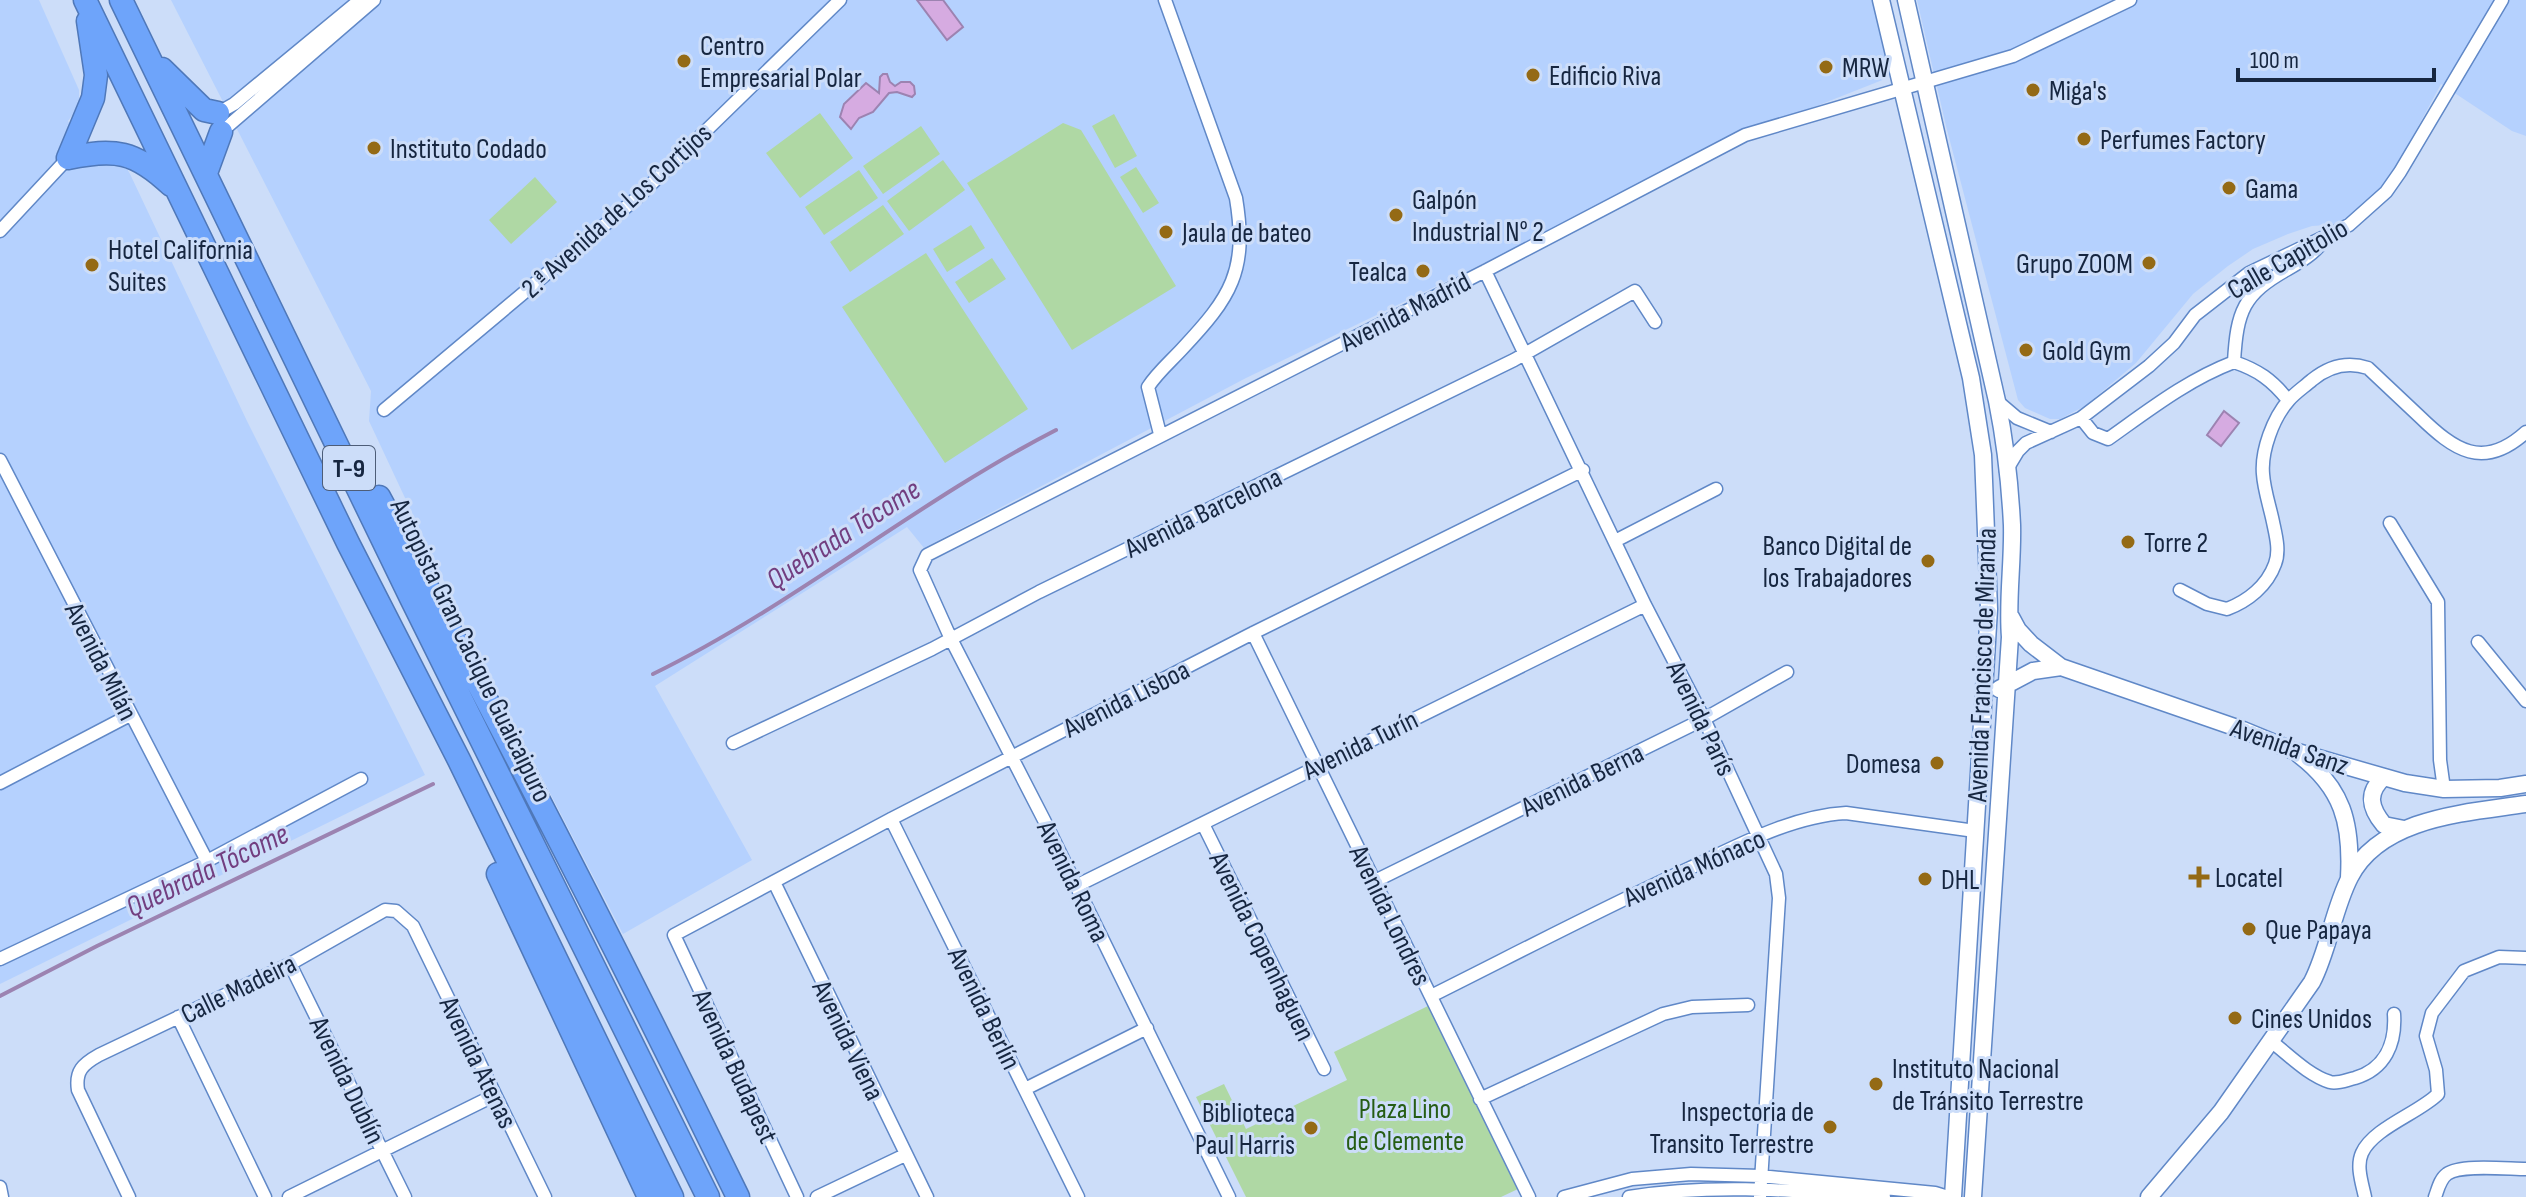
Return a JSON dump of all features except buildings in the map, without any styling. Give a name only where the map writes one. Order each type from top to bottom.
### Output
[{"type":"highway","points":[[68,158],[93,98],[96,75],[85,0]]},
{"type":"highway","name":"T-9","points":[[85,0],[348,543],[459,760],[672,1197]]},
{"type":"highway","name":"Autopista Gran Cacique Guaicaipuro","points":[[121,0],[311,393],[708,1197]]},
{"type":"highway","points":[[138,36],[165,73],[220,122],[206,173]]},
{"type":"highway","points":[[68,158],[121,152],[156,171],[178,191]]},
{"type":"highway","points":[[311,393],[373,487],[514,749],[645,1005],[738,1197]]},
{"type":"highway","points":[[459,760],[461,793],[649,1197]]},
{"type":"highway","points":[[645,1005],[699,1100],[745,1197]]},
{"type":"main road","name":"Avenida Francisco de Miranda","points":[[1881,0],[1971,378],[1983,455],[1989,609],[1950,1197]]},
{"type":"main road","name":"Avenida Francisco de Miranda","points":[[1906,0],[1997,401],[2012,525],[2007,608],[2010,637],[1973,1197]]},
{"type":"main road","points":[[2007,608],[2018,630],[2037,650],[2061,667]]},
{"type":"main road","points":[[1983,716],[1991,697],[2007,684],[2033,671],[2061,667]]},
{"type":"main road","name":"Avenida Sanz","points":[[2061,667],[2243,730],[2294,751],[2384,777],[2444,789],[2500,788],[2526,784]]},
{"type":"main road","points":[[2148,1197],[2221,1112],[2272,1042],[2321,965],[2349,878],[2348,833],[2336,793],[2322,775],[2294,751]]},
{"type":"main road","points":[[2384,777],[2370,801],[2374,812],[2384,825],[2392,829],[2408,829]]},
{"type":"main road","points":[[2349,878],[2379,843],[2408,829],[2458,814],[2526,804]]},
{"type":"street","points":[[220,122],[234,104],[360,0]]},
{"type":"street","points":[[220,122],[374,0]]},
{"type":"street","name":"2.ª Avenida de Los Cortijos","points":[[384,410],[638,197],[840,0]]},
{"type":"street","points":[[1160,434],[1148,387],[1212,318],[1227,293],[1239,262],[1241,228],[1236,198],[1165,0]]},
{"type":"street","name":"Avenida Madrid","points":[[921,564],[927,555],[1745,135],[2013,56],[2130,0]]},
{"type":"street","name":"Calle Capitolio","points":[[2006,471],[2026,443],[2081,418],[2149,366],[2174,343],[2195,315],[2249,273],[2349,225],[2386,192],[2502,0]]},
{"type":"street","points":[[0,231],[68,158]]},
{"type":"street","points":[[2234,362],[2240,317],[2250,297],[2263,283],[2307,258],[2326,238]]},
{"type":"street","name":"Avenida París","points":[[1485,271],[1583,470],[1645,605],[1704,719],[1776,874],[1779,898],[1760,1194]]},
{"type":"street","name":"Avenida Barcelona","points":[[733,743],[951,639],[1039,592],[1526,354],[1635,291],[1655,322]]},
{"type":"street","points":[[2081,418],[2093,433],[2108,439],[2174,392],[2206,373],[2234,362],[2255,369],[2274,382],[2288,400]]},
{"type":"street","points":[[2180,590],[2207,604],[2227,609],[2249,598],[2269,576],[2276,562],[2277,543],[2263,473],[2266,449],[2288,400],[2319,375],[2338,365],[2355,364],[2368,368],[2444,440],[2461,449],[2477,454],[2499,451],[2526,432]]},
{"type":"street","points":[[1997,401],[2017,418],[2051,432]]},
{"type":"street","name":"Avenida Milán","points":[[0,460],[207,861]]},
{"type":"street","name":"Avenida Lisboa","points":[[674,935],[891,819],[1253,633],[1583,470]]},
{"type":"street","points":[[1615,541],[1716,489]]},
{"type":"street","points":[[2390,523],[2438,602],[2440,760],[2444,789]]},
{"type":"street","name":"Avenida Roma","points":[[921,564],[920,570],[951,639],[1013,758],[1229,1197]]},
{"type":"street","name":"Avenida Turín","points":[[1076,886],[1645,605]]},
{"type":"street","name":"Avenida Londres","points":[[1253,633],[1529,1197]]},
{"type":"street","points":[[2478,642],[2526,699]]},
{"type":"street","name":"Avenida Berna","points":[[1375,881],[1704,719],[1787,672]]},
{"type":"street","points":[[0,783],[130,715]]},
{"type":"street","points":[[0,959],[207,861],[361,779]]},
{"type":"street","name":"Avenida Mónaco","points":[[1431,996],[1758,836],[1826,815],[1846,813],[1975,831]]},
{"type":"street","name":"Avenida Berlín","points":[[891,819],[1078,1197]]},
{"type":"street","name":"Avenida Copenhaguen","points":[[1203,824],[1324,1069]]},
{"type":"street","name":"Avenida Viena","points":[[774,882],[927,1197]]},
{"type":"street","name":"Calle Madeira","points":[[129,1197],[78,1090],[78,1074],[86,1062],[290,964],[385,910],[405,916],[413,926]]},
{"type":"street","name":"Avenida Atenas","points":[[413,926],[545,1197]]},
{"type":"street","name":"Avenida Budapest","points":[[674,935],[797,1197]]},
{"type":"street","points":[[2365,1197],[2359,1171],[2362,1153],[2379,1134],[2438,1094],[2436,1070],[2426,1036],[2432,1013],[2464,971],[2499,957],[2526,958]]},
{"type":"street","name":"Avenida Dublín","points":[[290,964],[405,1197]]},
{"type":"street","points":[[1480,1099],[1663,1014],[1692,1007],[1748,1005]]},
{"type":"street","points":[[2272,1042],[2319,1077],[2333,1083],[2340,1082],[2366,1074],[2380,1065],[2395,1035],[2394,1014]]},
{"type":"street","points":[[178,1017],[265,1197]]},
{"type":"street","points":[[1025,1089],[1147,1028]]},
{"type":"street","points":[[289,1197],[495,1095]]},
{"type":"street","points":[[817,1197],[905,1155]]},
{"type":"street","points":[[2435,1197],[2443,1178],[2450,1171],[2526,1169]]},
{"type":"street","points":[[1564,1197],[1608,1184],[1661,1175],[1760,1176],[1950,1197]]},
{"type":"street","points":[[0,1187],[2,1197]]},
{"type":"street","points":[[1629,1197],[1667,1191],[1760,1194],[1783,1190],[1884,1197]]},
{"type":"shaded area","points":[[0,0],[39,0],[79,90],[79,106],[68,121],[87,161],[104,158],[126,167],[130,174],[247,421],[425,775],[0,984]]},
{"type":"shaded area","points":[[171,0],[1873,0],[1889,71],[1885,79],[1776,122],[1246,378],[924,548],[907,527],[655,686],[752,860],[623,934],[480,658],[369,421],[371,391]]},
{"type":"shaded area","points":[[917,0],[943,0],[963,27],[947,40]]},
{"type":"shaded area","points":[[1917,0],[2526,0],[2526,136],[2512,131],[2441,84],[2394,171],[2379,192],[2343,224],[2312,226],[2253,249],[2193,294],[2136,363],[2085,406],[2060,419],[2050,419],[2025,408],[2018,400],[1946,126]]},
{"type":"shaded area","points":[[883,74],[887,74],[895,86],[910,82],[915,94],[912,97],[889,93],[873,112],[859,118],[851,129],[840,117],[844,104],[866,83],[879,93]]},
{"type":"shaded area","points":[[2224,411],[2239,423],[2221,446],[2207,435]]},
{"type":"green space","points":[[820,113],[853,158],[800,198],[766,153]]},
{"type":"green space","points":[[1114,114],[1137,156],[1115,168],[1092,126]]},
{"type":"green space","points":[[1063,123],[1081,130],[1176,286],[1072,350],[967,183]]},
{"type":"green space","points":[[921,126],[940,154],[883,194],[863,166]]},
{"type":"green space","points":[[943,160],[965,190],[909,231],[887,201]]},
{"type":"green space","points":[[1136,167],[1159,203],[1143,213],[1120,177]]},
{"type":"green space","points":[[859,170],[878,198],[824,235],[805,207]]},
{"type":"green space","points":[[535,177],[557,202],[511,244],[489,220]]},
{"type":"green space","points":[[883,205],[904,234],[850,272],[830,242]]},
{"type":"green space","points":[[971,225],[985,248],[947,272],[933,249]]},
{"type":"green space","points":[[926,253],[1028,409],[945,463],[842,307]]},
{"type":"green space","points":[[992,258],[1006,279],[969,303],[955,282]]},
{"type":"green space","name":"Plaza Lino de Clemente","points":[[1428,1006],[1518,1189],[1501,1197],[1246,1197],[1196,1097],[1224,1084],[1246,1129],[1347,1080],[1334,1052]]},
{"type":"waterway","name":"Quebrada Tócome","points":[[653,674],[756,617],[954,489],[1056,430]]},
{"type":"waterway","name":"Quebrada Tócome","points":[[0,996],[433,784]]},
{"type":"place","name":"Centro Empresarial Polar","points":[[684,61]]},
{"type":"place","name":"MRW","points":[[1826,67]]},
{"type":"place","name":"Edificio Riva","points":[[1533,75]]},
{"type":"place","name":"Miga's","points":[[2033,90]]},
{"type":"place","name":"Perfumes Factory","points":[[2084,139]]},
{"type":"place","name":"Instituto Codado","points":[[374,148]]},
{"type":"place","name":"Gama","points":[[2229,188]]},
{"type":"place","name":"Galpón Industrial N° 2","points":[[1396,215]]},
{"type":"place","name":"Jaula de bateo","points":[[1166,232]]},
{"type":"place","name":"Grupo ZOOM","points":[[2149,263]]},
{"type":"place","name":"Hotel California Suites","points":[[92,265]]},
{"type":"place","name":"Tealca","points":[[1423,271]]},
{"type":"place","name":"Gold Gym","points":[[2026,350]]},
{"type":"place","name":"Torre 2","points":[[2128,542]]},
{"type":"place","name":"Banco Digital de los Trabajadores","points":[[1928,561]]},
{"type":"place","name":"Domesa","points":[[1937,763]]},
{"type":"place","name":"Locatel","points":[[2199,877]]},
{"type":"place","name":"DHL","points":[[1925,879]]},
{"type":"place","name":"Que Papaya","points":[[2249,929]]},
{"type":"place","name":"Cines Unidos","points":[[2235,1018]]},
{"type":"place","name":"Instituto Nacional de Tránsito Terrestre","points":[[1876,1084]]},
{"type":"place","name":"Inspectoria de Transito Terrestre","points":[[1830,1127]]},
{"type":"place","name":"Biblioteca Paul Harris","points":[[1311,1128]]}]
